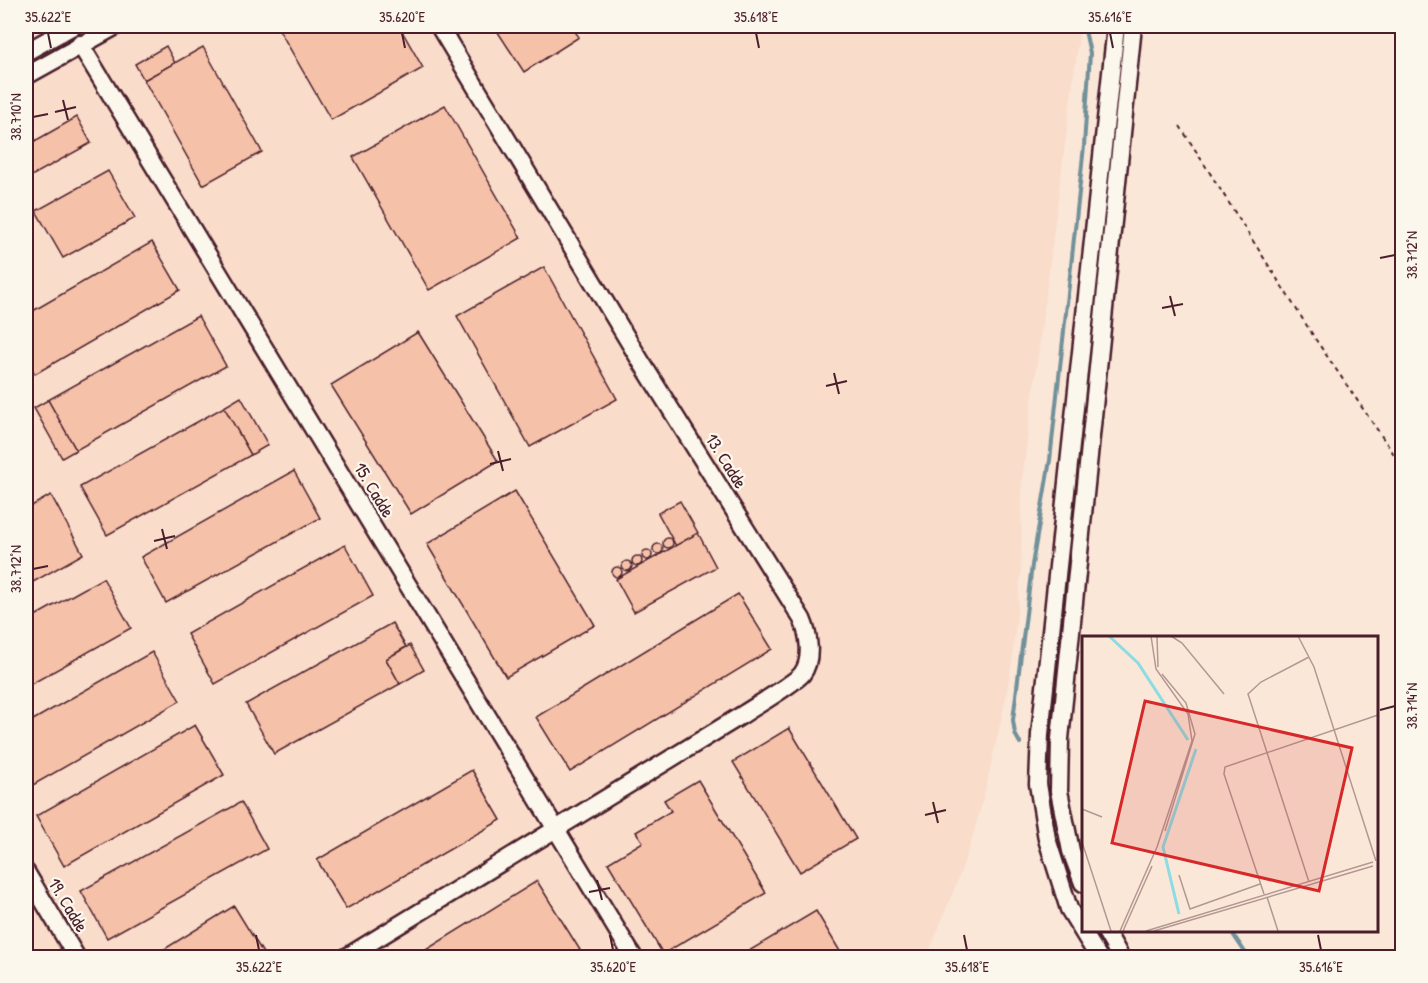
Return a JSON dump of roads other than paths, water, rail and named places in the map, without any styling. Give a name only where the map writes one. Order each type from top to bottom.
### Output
[{"type":"street","points":[[26,52],[73,26]]},
{"type":"street","points":[[26,76],[116,26]]},
{"type":"street","name":"13. Cadde","points":[[438,26],[640,360],[802,619],[807,634],[807,660],[801,676],[742,715],[556,828]]},
{"type":"street","points":[[1082,930],[1069,909],[1047,839],[1038,783],[1042,710],[1116,26]]},
{"type":"street","points":[[1082,880],[1071,851],[1059,791],[1060,739],[1133,26]]},
{"type":"street","name":"15. Cadde","points":[[80,44],[634,957]]},
{"type":"street","points":[[345,957],[556,828]]},
{"type":"street","name":"19. Cadde","points":[[26,872],[77,957]]},
{"type":"street","points":[[1083,932],[1099,957]]},
{"type":"street","points":[[1106,932],[1121,957]]},
{"type":"waterway","points":[[1020,743],[1015,734],[1013,720],[1032,565],[1050,460],[1084,146],[1090,53],[1084,26]]},
{"type":"waterway","points":[[1231,932],[1249,958]]}]
